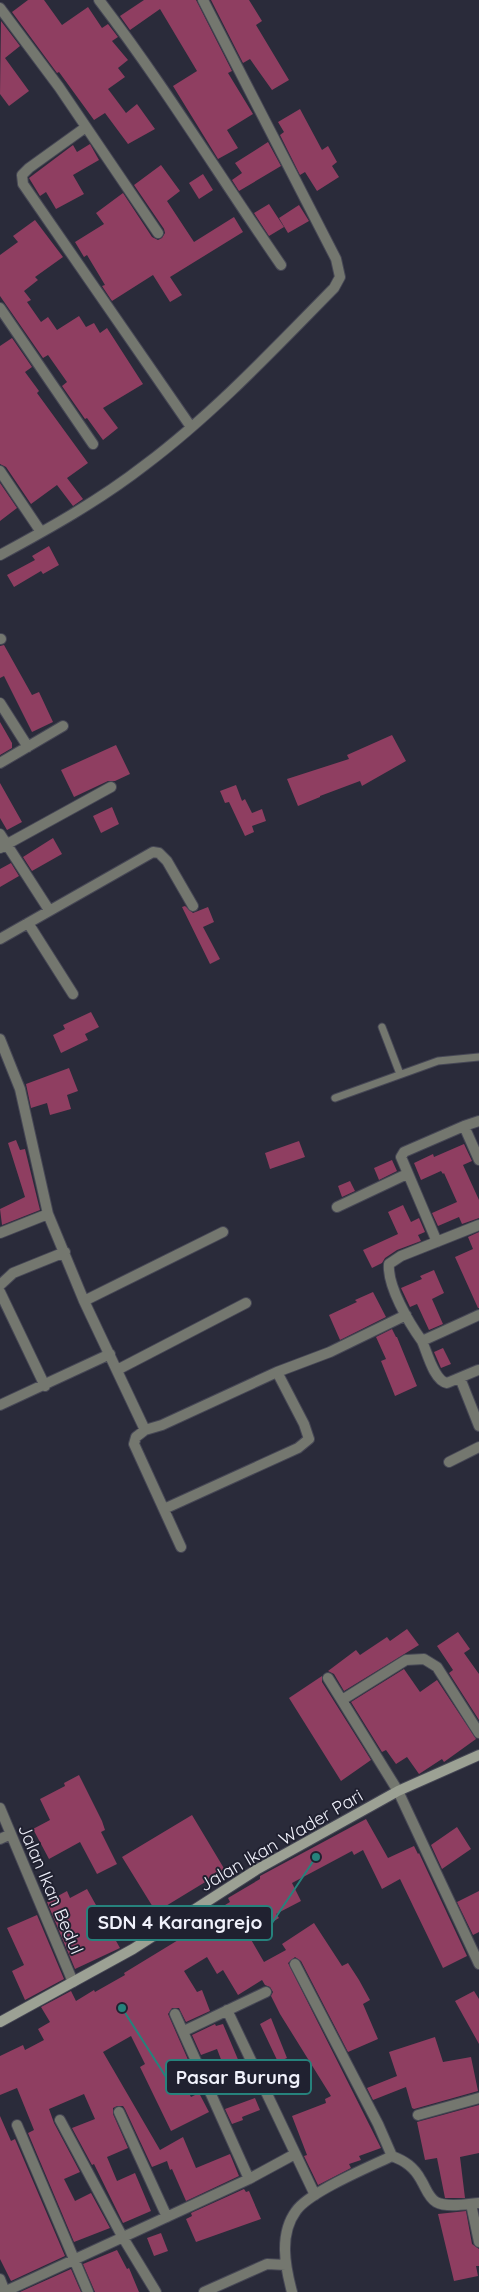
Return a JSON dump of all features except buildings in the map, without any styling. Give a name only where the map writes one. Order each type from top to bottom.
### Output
[{"type":"street","points":[[99,0],[152,72],[221,179],[281,266]]},
{"type":"street","points":[[0,555],[85,506],[145,465],[191,427],[272,350],[334,288],[340,277],[336,259],[203,0]]},
{"type":"street","points":[[0,8],[86,127],[158,233]]},
{"type":"street","points":[[86,127],[29,168],[22,175],[23,184],[191,427]]},
{"type":"street","points":[[0,308],[93,444]]},
{"type":"street","points":[[0,471],[41,532]]},
{"type":"street","points":[[0,703],[28,747]]},
{"type":"street","points":[[0,764],[63,726]]},
{"type":"street","points":[[4,846],[111,788]]},
{"type":"street","points":[[0,834],[4,846],[49,910]]},
{"type":"street","points":[[0,939],[152,852],[159,853],[167,861],[193,906]]},
{"type":"street","points":[[28,923],[73,994]]},
{"type":"street","points":[[0,1039],[20,1089],[48,1214],[84,1301],[146,1430]]},
{"type":"street","points":[[437,1242],[406,1174],[401,1156],[404,1152],[479,1121]]},
{"type":"street","points":[[464,1126],[479,1160]]},
{"type":"street","points":[[337,1207],[406,1174]]},
{"type":"street","points":[[0,1233],[48,1214]]},
{"type":"street","points":[[478,1370],[448,1383],[441,1381],[422,1341],[406,1315],[388,1274],[389,1264],[401,1256],[479,1225]]},
{"type":"street","points":[[84,1301],[223,1232]]},
{"type":"street","points":[[0,1285],[12,1274],[65,1252]]},
{"type":"street","points":[[0,1292],[45,1386]]},
{"type":"street","points":[[117,1370],[246,1303]]},
{"type":"street","points":[[181,1547],[134,1444],[136,1437],[146,1430],[162,1425],[277,1372],[330,1352],[406,1315]]},
{"type":"street","points":[[422,1341],[479,1315]]},
{"type":"street","points":[[0,1406],[110,1354]]},
{"type":"street","points":[[164,1509],[298,1448],[309,1439],[304,1424],[277,1372]]},
{"type":"street","points":[[460,1378],[479,1426]]},
{"type":"street","points":[[449,1462],[479,1447]]},
{"type":"street","points":[[342,1700],[406,1660],[424,1659],[438,1667],[479,1733]]},
{"type":"street","points":[[328,1678],[398,1791],[479,1964]]},
{"type":"street","name":"Jalan Ikan Wader Pari","points":[[0,2022],[133,1949],[256,1870],[398,1791],[479,1755]]},
{"type":"street","name":"Jalan Ikan Bedul","points":[[0,1808],[73,1982]]},
{"type":"street","points":[[0,1839],[10,1834]]},
{"type":"street","points":[[295,1964],[378,2124],[392,2156],[405,2161],[413,2169],[435,2202],[443,2204],[475,2203],[479,2242]]},
{"type":"street","points":[[184,2030],[266,1992]]},
{"type":"street","points":[[226,2010],[315,2195]]},
{"type":"street","points":[[175,2014],[184,2030],[249,2179]]},
{"type":"street","points":[[418,2115],[479,2098]]},
{"type":"street","points":[[119,2112],[167,2217]]},
{"type":"street","points":[[60,2120],[122,2236],[156,2292]]},
{"type":"street","points":[[17,2126],[88,2292]]},
{"type":"street","points":[[0,2279],[5,2292],[122,2236],[249,2179],[295,2154]]},
{"type":"street","points":[[292,2292],[286,2265],[285,2244],[288,2227],[296,2210],[315,2195],[392,2156]]},
{"type":"street","points":[[204,2292],[267,2264],[286,2265]]},
{"type":"lane","points":[[382,1027],[400,1074]]},
{"type":"lane","points":[[335,1098],[438,1061],[479,1057]]},
{"type":"place","name":"SDN 4 Karangrejo","points":[[316,1857]]},
{"type":"place","name":"Pasar Burung","points":[[122,2008]]}]
